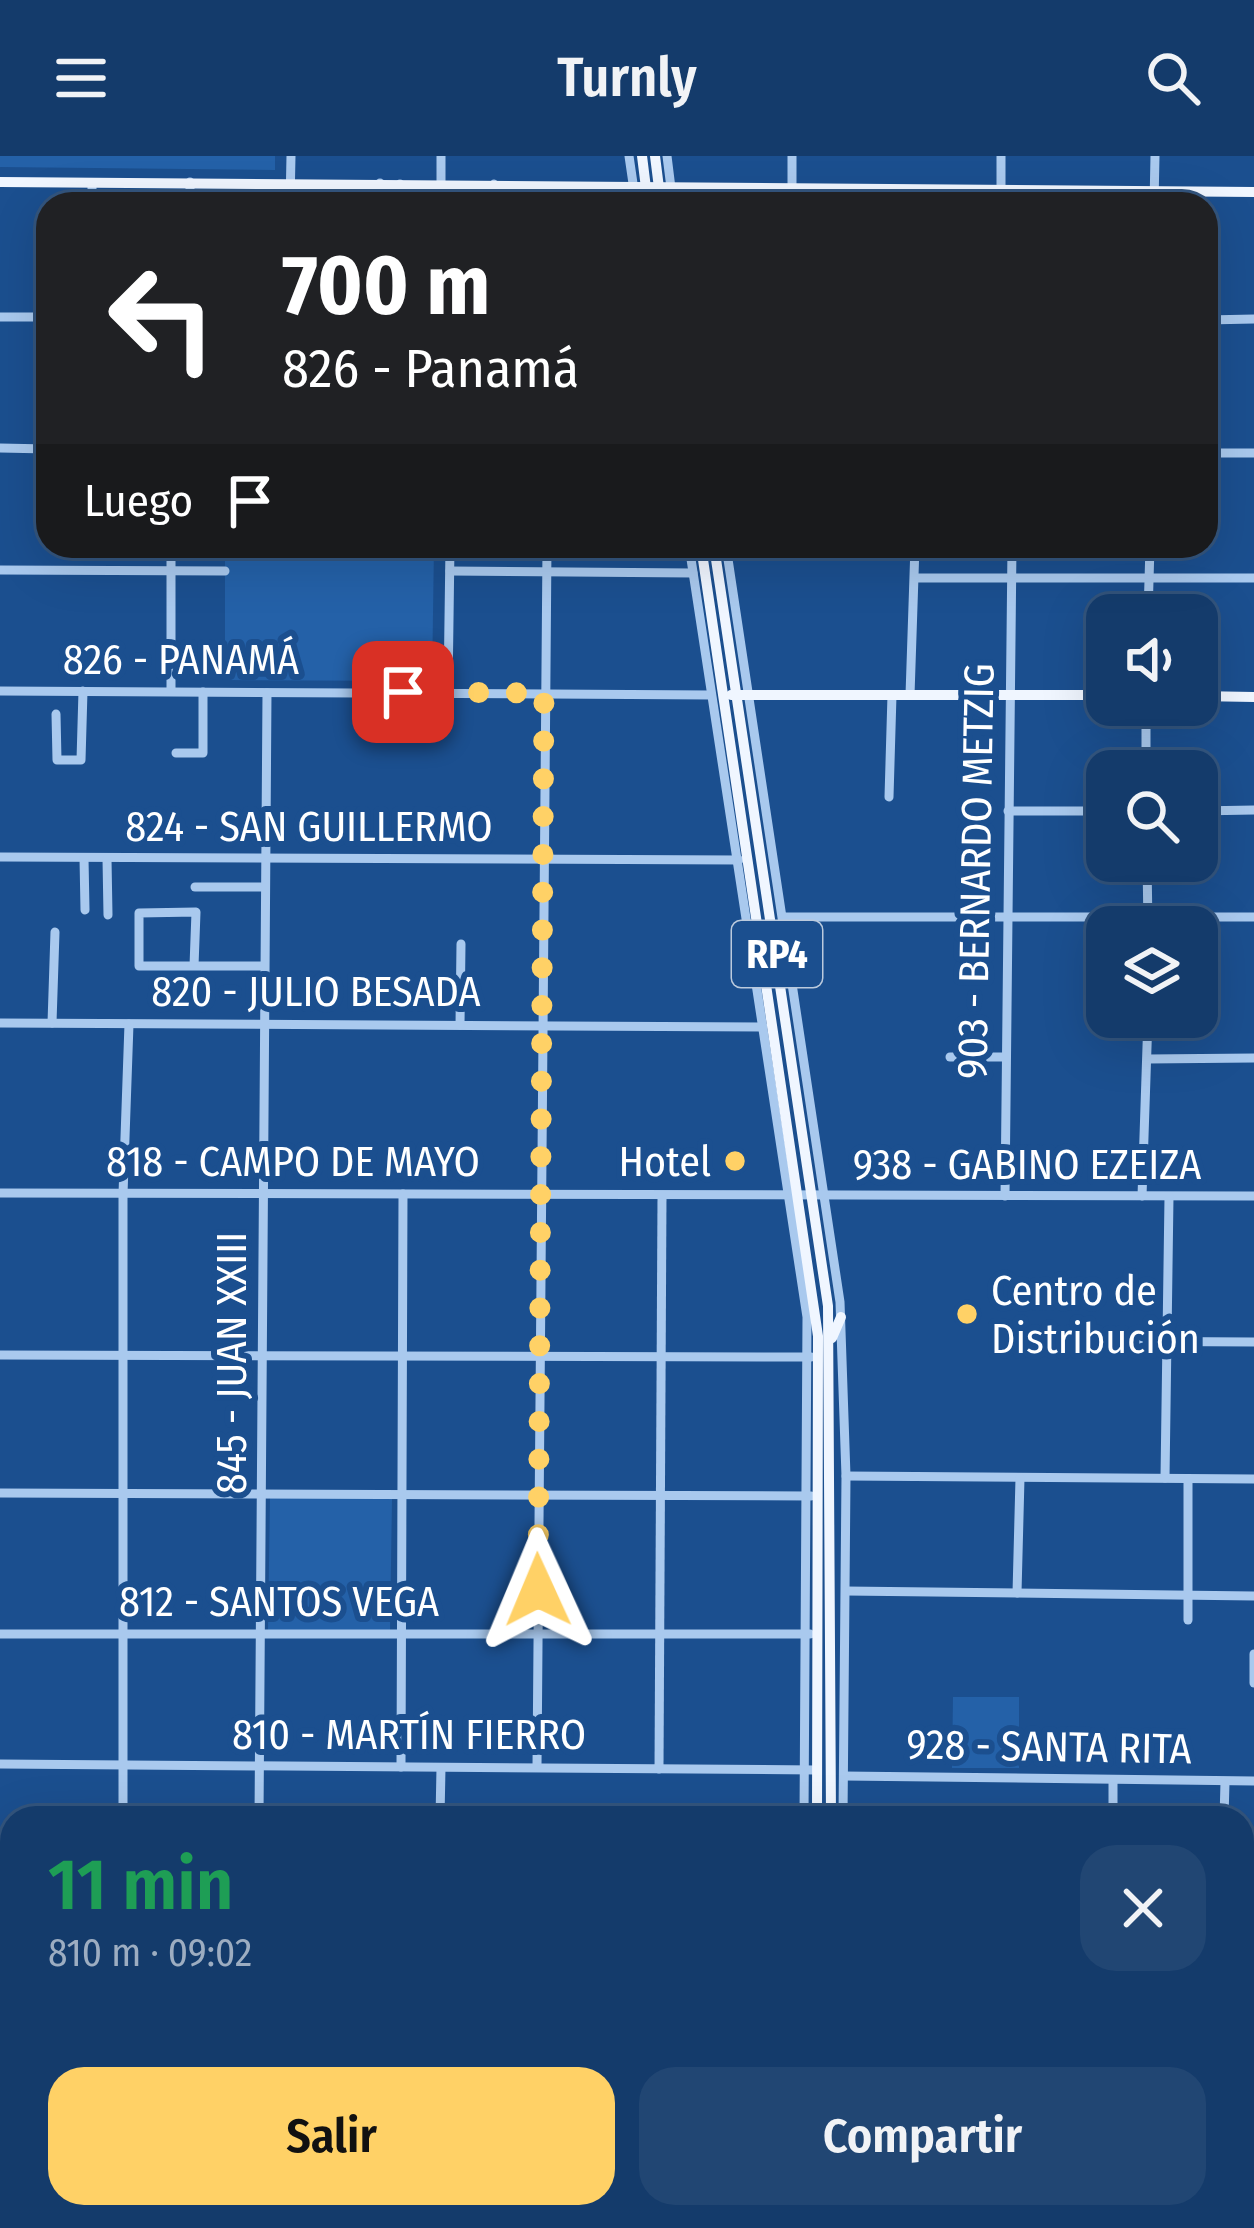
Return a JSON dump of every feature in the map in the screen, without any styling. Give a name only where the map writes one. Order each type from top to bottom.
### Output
[{"type":"main road","points":[[642,156],[655,192]]},
{"type":"main road","points":[[651,192],[655,156]]},
{"type":"main road","points":[[0,182],[494,184],[876,192]]},
{"type":"main road","points":[[990,192],[1008,192]]},
{"type":"main road","points":[[1218,194],[1254,192]]},
{"type":"main road","name":"RP4","points":[[702,558],[716,695],[742,859],[808,1197],[814,1357],[811,1770],[816,1806]]},
{"type":"main road","name":"RP4","points":[[716,558],[742,695],[830,1342],[840,1633],[832,1806]]},
{"type":"main road","points":[[716,695],[1086,695]]},
{"type":"main road","points":[[1218,696],[1254,697]]},
{"type":"main road","points":[[830,1342],[841,1317]]},
{"type":"street","points":[[290,192],[291,156]]},
{"type":"street","points":[[441,156],[441,184]]},
{"type":"street","points":[[629,156],[659,192]]},
{"type":"street","points":[[646,192],[667,156]]},
{"type":"street","points":[[792,156],[792,188]]},
{"type":"street","points":[[1001,156],[1001,191]]},
{"type":"street","points":[[1154,192],[1155,156]]},
{"type":"street","points":[[190,182],[190,192]]},
{"type":"street","points":[[92,183],[92,192]]},
{"type":"street","points":[[380,183],[380,192]]},
{"type":"street","points":[[400,184],[400,192]]},
{"type":"street","points":[[494,184],[494,192]]},
{"type":"street","points":[[0,317],[36,317]]},
{"type":"street","points":[[1218,320],[1254,319]]},
{"type":"street","points":[[0,448],[36,449]]},
{"type":"street","points":[[1218,453],[1254,453]]},
{"type":"street","points":[[170,692],[171,558]]},
{"type":"street","points":[[448,692],[451,558]]},
{"type":"street","points":[[538,1767],[537,1358],[547,558]]},
{"type":"street","points":[[691,558],[716,695]]},
{"type":"street","points":[[727,558],[742,695],[785,916],[808,1197]]},
{"type":"street","points":[[910,695],[915,558]]},
{"type":"street","name":"903 - BERNARDO METZIG","points":[[1005,1196],[1012,558]]},
{"type":"street","points":[[1149,594],[1150,558]]},
{"type":"street","points":[[0,571],[225,571]]},
{"type":"street","points":[[450,571],[693,573]]},
{"type":"street","points":[[915,578],[1254,578]]},
{"type":"street","name":"826 - PANAMÁ","points":[[0,691],[716,695]]},
{"type":"street","points":[[56,714],[57,760],[81,760],[83,692]]},
{"type":"street","points":[[176,753],[203,753],[203,692]]},
{"type":"street","name":"845 - JUAN XXIII","points":[[259,1806],[267,693]]},
{"type":"street","points":[[889,797],[892,695]]},
{"type":"street","points":[[1218,811],[1254,810]]},
{"type":"street","points":[[1008,811],[1086,811]]},
{"type":"street","name":"824 - SAN GUILLERMO","points":[[0,857],[762,857]]},
{"type":"street","points":[[84,859],[85,910]]},
{"type":"street","points":[[107,859],[108,915]]},
{"type":"street","points":[[742,859],[760,1027],[841,1317],[846,1476],[846,1591],[840,1633],[843,1806]]},
{"type":"street","points":[[195,886],[265,887]]},
{"type":"street","points":[[194,967],[196,912],[139,913],[139,966],[194,967],[265,966]]},
{"type":"street","points":[[785,916],[1086,919]]},
{"type":"street","points":[[1218,918],[1254,917]]},
{"type":"street","points":[[52,1023],[55,932]]},
{"type":"street","points":[[460,1025],[461,944]]},
{"type":"street","name":"820 - JULIO BESADA","points":[[0,1023],[775,1025]]},
{"type":"street","points":[[122,1806],[126,1355],[122,1194],[129,1024]]},
{"type":"street","points":[[1142,1196],[1148,1038]]},
{"type":"street","points":[[950,1057],[1006,1058]]},
{"type":"street","points":[[1148,1059],[1254,1058]]},
{"type":"street","name":"818 - CAMPO DE MAYO","points":[[0,1192],[808,1197]]},
{"type":"street","points":[[401,1767],[403,1194]]},
{"type":"street","points":[[659,1769],[662,1196]]},
{"type":"street","name":"938 - GABINO EZEIZA","points":[[808,1197],[1254,1196]]},
{"type":"street","points":[[1165,1478],[1169,1197]]},
{"type":"street","points":[[1072,1341],[1254,1342]]},
{"type":"street","points":[[0,1355],[814,1357]]},
{"type":"street","points":[[846,1476],[1254,1479]]},
{"type":"street","points":[[1017,1592],[1020,1478]]},
{"type":"street","points":[[1188,1479],[1188,1620]]},
{"type":"street","points":[[0,1493],[813,1496]]},
{"type":"street","points":[[846,1591],[1254,1596]]},
{"type":"street","name":"812 - SANTOS VEGA","points":[[0,1634],[840,1633]]},
{"type":"street","points":[[1254,1654],[1254,1683]]},
{"type":"street","name":"810 - MARTÍN FIERRO","points":[[0,1764],[811,1770]]},
{"type":"street","points":[[440,1806],[441,1768]]},
{"type":"street","points":[[806,1806],[811,1770]]},
{"type":"street","name":"928 - SANTA RITA","points":[[844,1776],[1254,1781]]},
{"type":"street","points":[[1113,1781],[1113,1806]]},
{"type":"street","points":[[1224,1806],[1225,1782]]},
{"type":"shaded area","points":[[0,156],[275,156],[275,170],[0,167]]},
{"type":"shaded area","points":[[225,558],[434,558],[432,681],[225,680]]},
{"type":"shaded area","points":[[270,1497],[392,1498],[390,1631],[268,1630]]},
{"type":"shaded area","points":[[953,1697],[1019,1697],[1019,1768],[952,1768]]},
{"type":"place","name":"Hotel","points":[[735,1161]]},
{"type":"place","name":"Centro de Distribución","points":[[967,1314]]},
{"type":"route","points":[[403,692],[544,693],[538,1590]]}]
